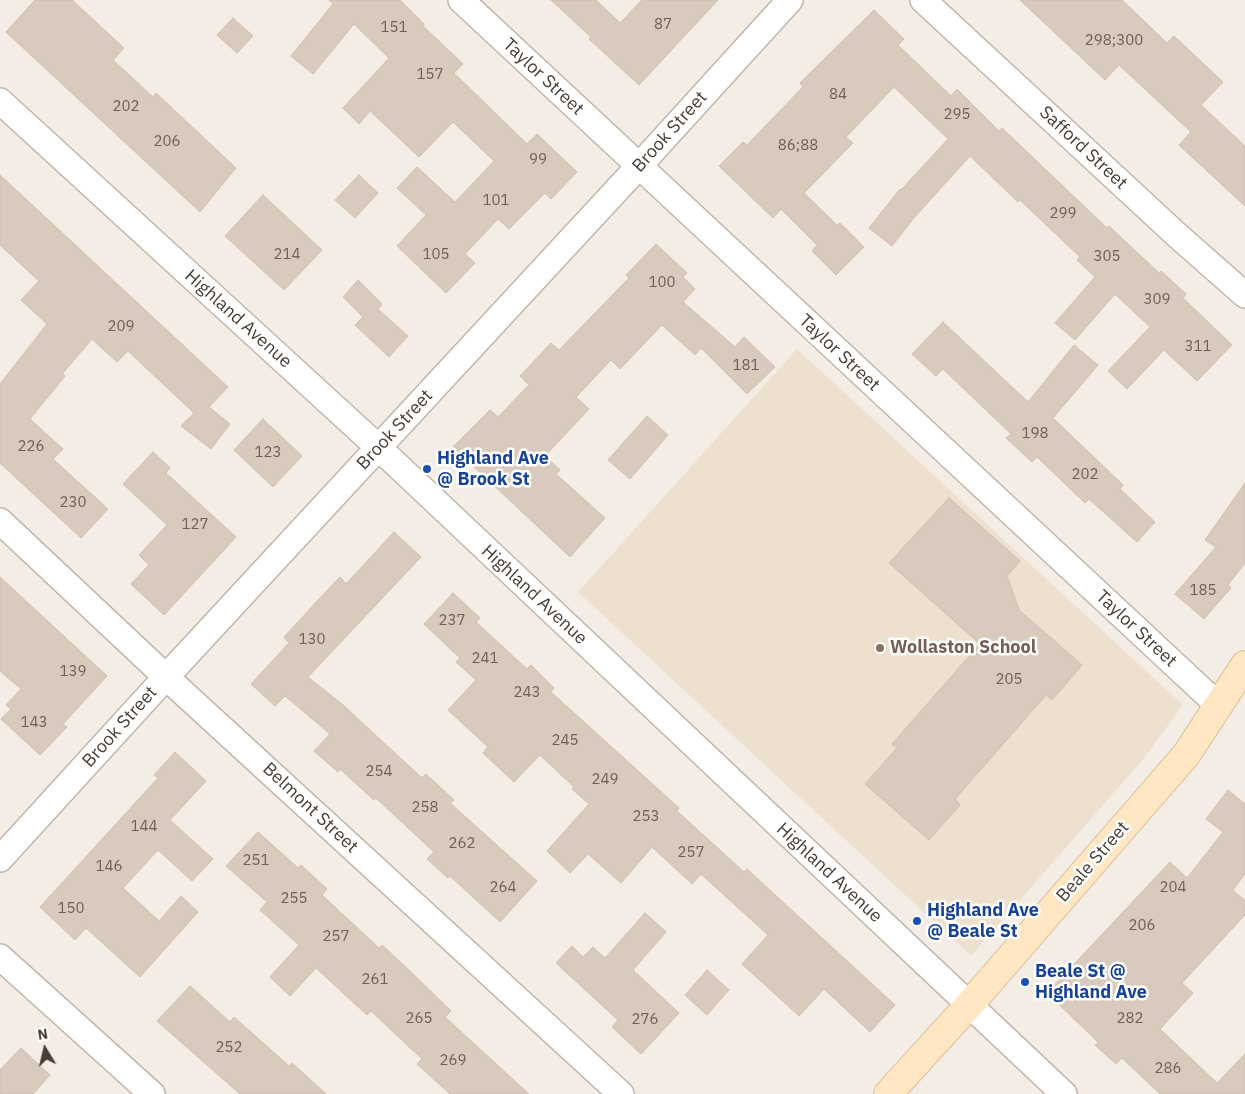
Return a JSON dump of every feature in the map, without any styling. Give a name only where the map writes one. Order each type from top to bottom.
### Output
[{"type":"main road","name":"Beale Street","points":[[888,1094],[969,1005],[1186,755],[1245,665]]},
{"type":"street","name":"Taylor Street","points":[[461,0],[1218,705]]},
{"type":"street","name":"Brook Street","points":[[0,859],[166,676],[379,448],[790,0]]},
{"type":"street","name":"Safford Street","points":[[923,0],[1178,236],[1245,295]]},
{"type":"street","name":"Highland Avenue","points":[[0,101],[379,448],[1064,1094]]},
{"type":"street","name":"Belmont Street","points":[[0,521],[621,1094]]},
{"type":"street","points":[[4,967],[152,1094]]},
{"type":"shaded area","name":"Wollaston School","points":[[797,349],[1183,705],[1144,758],[971,956],[578,592]]},
{"type":"building","points":[[35,0],[72,0],[124,48],[113,60],[153,97],[156,93],[236,168],[200,212],[6,32]]},
{"type":"building","points":[[329,0],[400,0],[424,24],[423,26],[463,64],[454,73],[527,144],[537,134],[577,172],[551,199],[545,193],[509,229],[498,219],[465,254],[475,263],[446,293],[397,246],[426,215],[397,188],[417,167],[455,202],[494,161],[453,122],[419,157],[370,111],[359,124],[343,108],[389,58],[354,24],[313,74],[291,56],[333,4]]},
{"type":"building","points":[[551,0],[596,0],[620,23],[642,0],[718,0],[639,85],[589,39],[591,37]]},
{"type":"building","points":[[1020,0],[1122,0],[1167,43],[1174,36],[1223,82],[1201,105],[1245,146],[1245,206],[1179,145],[1191,132],[1119,65],[1105,80]]},
{"type":"building","points":[[874,10],[904,39],[898,45],[951,96],[957,89],[999,131],[1002,128],[1107,228],[1109,226],[1159,273],[1161,271],[1186,294],[1183,298],[1232,345],[1197,381],[1164,350],[1127,389],[1108,371],[1150,327],[1115,294],[1075,340],[1055,323],[1095,277],[1077,260],[1080,257],[970,156],[913,219],[892,246],[869,228],[900,189],[948,139],[894,87],[846,137],[853,143],[804,193],[837,225],[840,223],[864,247],[836,275],[812,251],[817,245],[781,209],[773,218],[719,166],[743,142],[747,145],[803,87],[800,83]]},
{"type":"building","points":[[233,18],[253,36],[237,53],[217,35]]},
{"type":"building","points":[[0,175],[228,387],[209,407],[230,424],[211,449],[181,426],[194,413],[128,351],[117,362],[92,339],[62,374],[65,376],[30,419],[63,449],[53,459],[108,509],[81,538],[0,463],[0,384],[47,324],[21,300],[39,281],[0,245]]},
{"type":"building","points":[[359,175],[378,193],[355,218],[335,200]]},
{"type":"building","points":[[263,195],[322,250],[284,290],[225,236]]},
{"type":"building","points":[[656,244],[687,273],[683,277],[695,289],[683,302],[735,347],[744,337],[775,367],[747,394],[701,348],[695,355],[662,325],[620,369],[611,360],[576,397],[589,409],[545,456],[560,470],[556,474],[605,518],[570,557],[453,447],[490,410],[498,417],[529,385],[520,376],[551,343],[559,350],[629,278],[626,275]]},
{"type":"building","points":[[358,280],[382,304],[378,309],[408,336],[389,357],[355,325],[363,317],[343,297]]},
{"type":"building","points":[[943,322],[1028,402],[1074,345],[1098,365],[1053,418],[1123,485],[1120,489],[1155,522],[1137,542],[1089,499],[1085,503],[1037,457],[1032,462],[1006,438],[1011,434],[943,369],[936,376],[912,354]]},
{"type":"building","points":[[647,416],[668,435],[630,479],[608,460]]},
{"type":"building","points":[[263,419],[302,456],[273,487],[234,450]]},
{"type":"building","points":[[153,452],[170,468],[166,473],[236,537],[164,615],[131,584],[149,565],[139,555],[167,525],[123,484]]},
{"type":"building","points":[[1245,483],[1245,563],[1228,585],[1231,588],[1204,619],[1175,594],[1216,547],[1205,540]]},
{"type":"building","points":[[949,498],[1020,561],[1007,576],[1019,610],[1082,665],[1052,700],[1046,695],[955,799],[960,805],[929,840],[865,784],[897,748],[892,744],[980,644],[889,563]]},
{"type":"building","points":[[394,532],[421,557],[308,677],[343,705],[422,778],[426,774],[454,800],[450,803],[537,881],[500,922],[450,876],[448,878],[427,859],[434,852],[376,798],[374,800],[340,769],[338,772],[314,751],[330,734],[285,696],[275,706],[251,684],[289,643],[284,637],[321,597],[340,577],[346,584]]},
{"type":"building","points":[[0,577],[107,676],[63,724],[67,727],[40,755],[1,719],[11,709],[6,705],[21,689],[0,671]]},
{"type":"building","points":[[453,593],[480,618],[476,622],[527,669],[531,665],[554,688],[551,692],[679,808],[677,811],[744,872],[747,869],[895,1005],[870,1032],[824,989],[799,1016],[742,964],[768,935],[701,874],[692,884],[652,847],[621,883],[588,854],[570,873],[547,851],[589,804],[540,755],[514,782],[483,753],[488,747],[448,710],[476,680],[456,662],[460,658],[424,624]]},
{"type":"building","points":[[175,752],[206,781],[170,820],[213,859],[192,881],[158,850],[123,888],[159,921],[181,896],[198,912],[140,977],[86,928],[75,940],[40,907],[158,778],[154,775]]},
{"type":"building","points":[[1228,790],[1245,804],[1245,874],[1233,890],[1245,901],[1245,915],[1182,983],[1193,993],[1160,1029],[1217,1083],[1245,1054],[1245,1094],[1160,1094],[1122,1058],[1116,1064],[1095,1045],[1098,1042],[1047,993],[1170,862],[1187,878],[1223,832],[1206,819]]},
{"type":"building","points":[[258,832],[298,868],[301,865],[327,889],[322,895],[379,948],[382,945],[409,970],[451,1011],[445,1017],[529,1094],[450,1094],[417,1064],[422,1059],[371,1011],[367,1015],[316,968],[290,996],[270,977],[299,945],[260,910],[267,902],[226,866]]},
{"type":"building","points":[[645,913],[666,932],[633,970],[679,1013],[641,1054],[612,1027],[618,1020],[556,963],[572,946],[583,957],[593,947],[605,958]]},
{"type":"building","points":[[707,970],[729,990],[707,1015],[685,995]]},
{"type":"building","points":[[190,986],[230,1022],[234,1017],[289,1066],[292,1063],[326,1094],[240,1094],[157,1021]]},
{"type":"building","points":[[21,1048],[50,1075],[33,1094],[0,1094],[0,1070]]},
{"type":"place","name":"Highland Ave @ Brook St","points":[[427,469]]},
{"type":"place","name":"Wollaston School","points":[[880,648]]},
{"type":"place","name":"Highland Ave @ Beale St","points":[[917,921]]},
{"type":"place","name":"Beale St @ Highland Ave","points":[[1025,982]]}]
